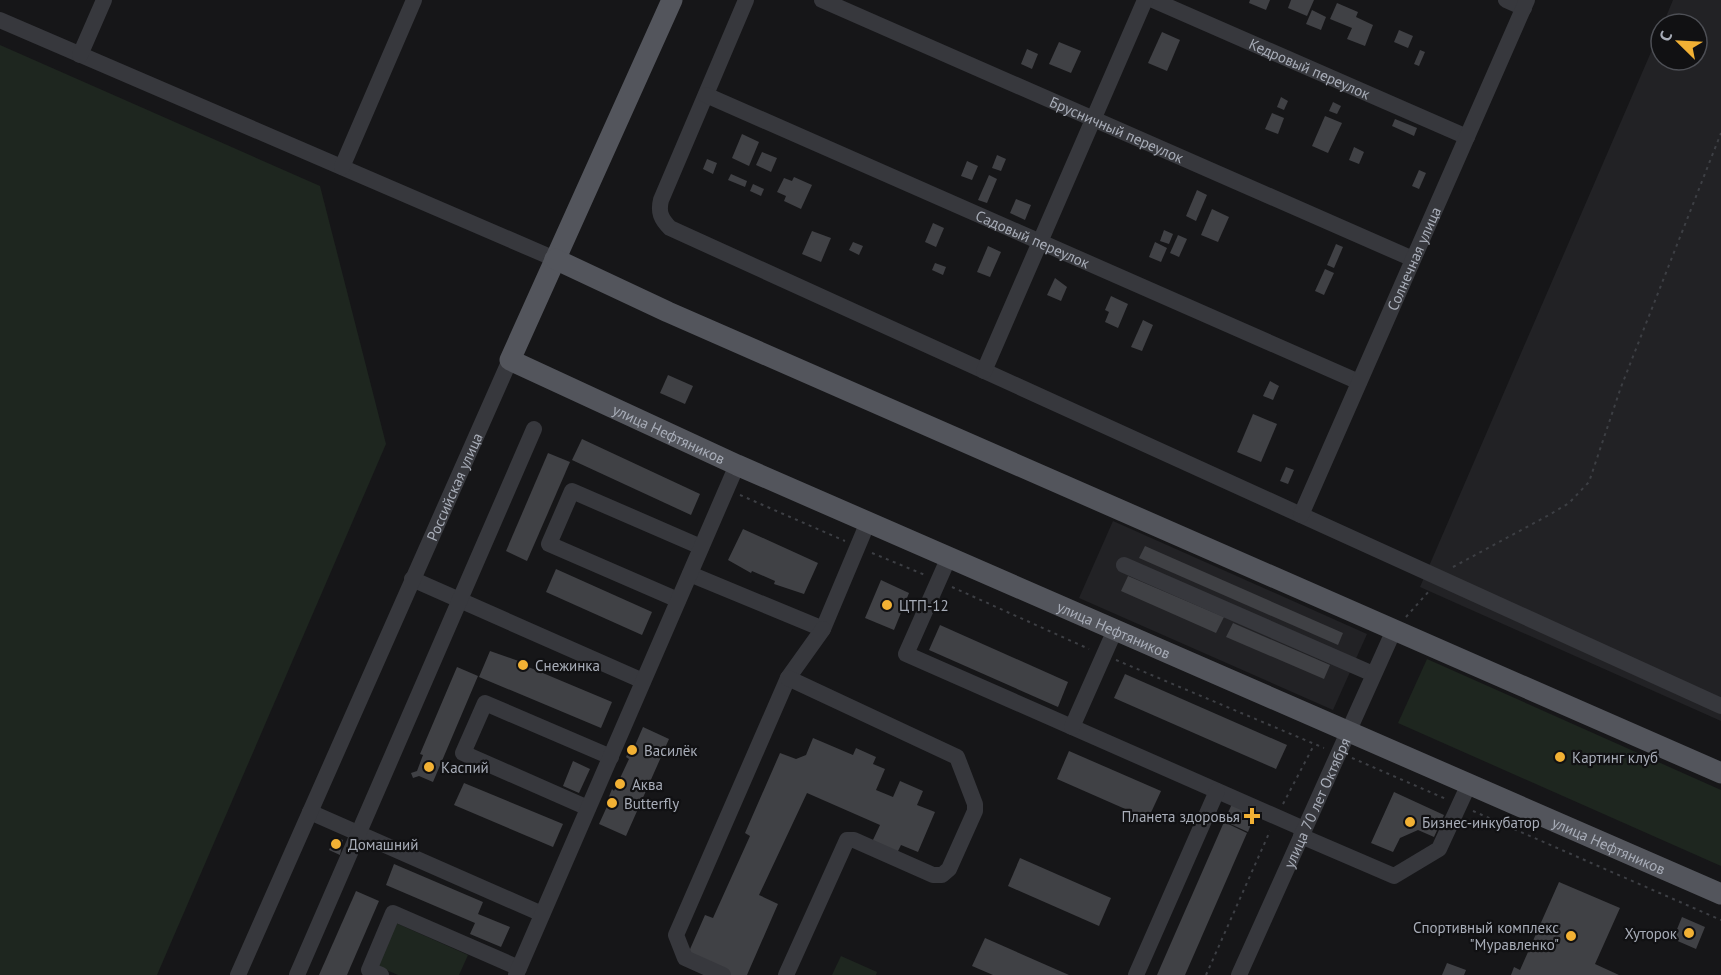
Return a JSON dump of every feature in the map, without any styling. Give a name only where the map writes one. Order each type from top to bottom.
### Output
[{"type":"main road","name":"Российская улица","points":[[510,360],[672,0]]},
{"type":"main road","points":[[555,259],[668,312],[1721,772]]},
{"type":"main road","name":"улица Нефтяников","points":[[510,360],[737,465],[1721,894]]},
{"type":"street","points":[[80,55],[104,0]]},
{"type":"street","points":[[342,167],[414,0]]},
{"type":"street","points":[[746,0],[661,200],[659,209],[662,220],[678,232],[1721,706]]},
{"type":"street","name":"Брусничный переулок","points":[[822,0],[1413,259]]},
{"type":"street","points":[[984,371],[1145,0]]},
{"type":"street","name":"Кедровый переулок","points":[[1153,0],[1467,136]]},
{"type":"street","points":[[1506,0],[1525,4]]},
{"type":"street","name":"Солнечная улица","points":[[1301,515],[1525,4]]},
{"type":"street","points":[[0,20],[555,259]]},
{"type":"street","name":"Садовый переулок","points":[[706,95],[1359,382]]},
{"type":"street","name":"Российская улица","points":[[238,975],[510,360]]},
{"type":"street","points":[[297,975],[534,429]]},
{"type":"street","points":[[381,975],[369,970],[393,914],[518,971],[737,465]]},
{"type":"street","points":[[678,600],[549,544],[572,491],[701,547]]},
{"type":"street","points":[[723,975],[686,958],[676,935],[788,678],[823,629],[868,522]]},
{"type":"street","points":[[949,557],[906,654],[1276,817],[1302,833],[1394,876],[1439,849],[1469,784]]},
{"type":"street","points":[[1124,565],[1373,674]]},
{"type":"street","points":[[690,574],[823,629]]},
{"type":"street","points":[[412,579],[644,681]]},
{"type":"street","points":[[1072,727],[1115,630]]},
{"type":"street","name":"улица 70 лет Октября","points":[[1239,975],[1394,630]]},
{"type":"street","points":[[786,975],[847,840],[854,840],[933,875],[942,875],[949,869],[975,811],[975,804],[957,757],[788,678]]},
{"type":"street","points":[[588,808],[463,753],[485,703],[610,757]]},
{"type":"street","points":[[1136,975],[1217,791]]},
{"type":"street","points":[[310,812],[542,914]]},
{"type":"path","points":[[1450,569],[1475,553],[1549,515],[1569,502],[1589,482],[1621,387],[1721,133]]},
{"type":"path","points":[[726,489],[1104,655],[1314,745],[1338,752],[1721,920]]},
{"type":"path","points":[[1394,630],[1431,590]]},
{"type":"path","points":[[1206,975],[1276,817],[1314,745]]},
{"type":"shaded area","points":[[1673,0],[1721,0],[1721,721],[1420,587],[1649,57],[1649,72],[1709,72],[1709,12],[1668,12]]},
{"type":"shaded area","points":[[0,45],[320,186],[386,444],[157,975],[0,975]]},
{"type":"shaded area","points":[[1113,521],[1367,634],[1333,710],[1079,598]]},
{"type":"shaded area","name":"Картинг клуб","points":[[1427,659],[1721,790],[1721,866],[1398,723]]},
{"type":"shaded area","points":[[396,923],[468,955],[459,975],[398,975],[377,966]]},
{"type":"shaded area","points":[[841,956],[877,972],[876,975],[832,975]]},
{"type":"building","points":[[1250,0],[1270,0],[1266,10],[1249,3]]},
{"type":"building","points":[[1291,0],[1314,0],[1307,16],[1288,8]]},
{"type":"building","points":[[1337,3],[1358,12],[1356,17],[1373,25],[1365,46],[1347,39],[1352,28],[1330,19]]},
{"type":"building","points":[[1312,10],[1326,17],[1321,30],[1306,24]]},
{"type":"building","points":[[1399,30],[1413,36],[1408,48],[1394,42]]},
{"type":"building","points":[[1162,32],[1180,40],[1167,71],[1148,63]]},
{"type":"building","points":[[1059,42],[1081,51],[1071,73],[1049,64]]},
{"type":"building","points":[[1027,49],[1038,54],[1032,69],[1021,64]]},
{"type":"building","points":[[1420,50],[1425,52],[1419,66],[1414,64]]},
{"type":"building","points":[[1281,97],[1288,101],[1284,110],[1277,107]]},
{"type":"building","points":[[1333,102],[1341,106],[1337,114],[1329,111]]},
{"type":"building","points":[[1272,113],[1284,118],[1278,134],[1265,129]]},
{"type":"building","points":[[1325,116],[1342,123],[1328,153],[1312,146]]},
{"type":"building","points":[[1395,119],[1417,128],[1414,136],[1392,126]]},
{"type":"building","points":[[742,134],[759,142],[749,166],[732,158]]},
{"type":"building","points":[[1354,147],[1364,152],[1359,164],[1349,160]]},
{"type":"building","points":[[762,152],[777,158],[771,172],[756,165]]},
{"type":"building","points":[[997,155],[1006,159],[1001,171],[992,168]]},
{"type":"building","points":[[707,159],[717,163],[713,174],[703,169]]},
{"type":"building","points":[[967,161],[978,166],[972,180],[961,176]]},
{"type":"building","points":[[1419,170],[1426,173],[1419,189],[1412,186]]},
{"type":"building","points":[[731,174],[747,181],[745,187],[728,180]]},
{"type":"building","points":[[989,175],[997,179],[987,203],[978,200]]},
{"type":"building","points":[[794,177],[812,185],[801,209],[784,201],[786,196],[777,192],[784,178],[792,181]]},
{"type":"building","points":[[753,184],[764,189],[761,196],[750,191]]},
{"type":"building","points":[[1197,190],[1207,195],[1196,221],[1186,216]]},
{"type":"building","points":[[1016,199],[1031,205],[1025,220],[1010,213]]},
{"type":"building","points":[[1212,209],[1229,217],[1218,242],[1201,235]]},
{"type":"building","points":[[933,223],[944,228],[936,247],[925,242]]},
{"type":"building","points":[[1164,230],[1173,234],[1169,244],[1160,241]]},
{"type":"building","points":[[812,231],[831,238],[821,262],[802,254]]},
{"type":"building","points":[[1178,235],[1187,239],[1179,257],[1170,253]]},
{"type":"building","points":[[853,242],[863,246],[859,255],[849,250]]},
{"type":"building","points":[[1155,242],[1167,248],[1161,262],[1149,257]]},
{"type":"building","points":[[1336,244],[1343,247],[1334,268],[1327,265]]},
{"type":"building","points":[[988,246],[1001,252],[990,277],[977,272]]},
{"type":"building","points":[[935,263],[946,267],[943,275],[932,270]]},
{"type":"building","points":[[1325,269],[1334,273],[1324,295],[1315,291]]},
{"type":"building","points":[[1055,278],[1067,287],[1061,301],[1047,295]]},
{"type":"building","points":[[1111,296],[1128,304],[1118,328],[1105,322],[1109,312],[1105,310]]},
{"type":"building","points":[[1143,320],[1153,325],[1142,351],[1131,347]]},
{"type":"building","points":[[668,375],[693,386],[685,404],[660,393]]},
{"type":"building","points":[[1270,381],[1279,386],[1273,400],[1263,396]]},
{"type":"building","points":[[1253,414],[1277,424],[1261,462],[1237,452]]},
{"type":"building","points":[[582,439],[700,494],[691,515],[572,460]]},
{"type":"building","points":[[548,453],[570,462],[527,561],[506,551]]},
{"type":"building","points":[[1286,467],[1294,470],[1288,484],[1280,481]]},
{"type":"building","points":[[743,529],[818,563],[804,594],[774,584],[775,581],[752,571],[751,573],[728,560]]},
{"type":"building","points":[[1145,546],[1343,633],[1338,645],[1139,558]]},
{"type":"building","points":[[556,569],[652,612],[642,635],[546,592]]},
{"type":"building","points":[[1128,576],[1224,617],[1216,633],[1121,591]]},
{"type":"building","name":"ЦТП-12","points":[[881,580],[909,593],[894,630],[865,618]]},
{"type":"building","points":[[1233,623],[1330,665],[1324,679],[1226,637]]},
{"type":"building","points":[[940,625],[1068,682],[1058,707],[929,650]]},
{"type":"building","points":[[490,651],[527,664],[526,666],[612,702],[601,728],[479,677]]},
{"type":"building","points":[[457,667],[478,676],[433,782],[419,776],[413,778],[411,773],[417,771],[423,755],[420,754]]},
{"type":"building","points":[[1125,674],[1287,745],[1276,769],[1114,698]]},
{"type":"building","points":[[643,727],[669,739],[626,836],[599,824],[610,800],[608,799],[612,789],[614,791],[629,759],[626,757],[630,749],[633,750]]},
{"type":"building","points":[[813,738],[853,755],[856,748],[876,757],[873,764],[885,769],[876,790],[893,797],[900,781],[923,791],[917,805],[935,812],[918,852],[901,845],[897,853],[872,842],[880,825],[807,793],[759,895],[778,904],[747,975],[731,975],[687,956],[705,915],[713,918],[750,836],[745,833],[780,753],[796,759],[806,755]]},
{"type":"building","points":[[1069,751],[1161,791],[1148,819],[1057,779]]},
{"type":"building","points":[[573,761],[590,769],[579,793],[563,786]]},
{"type":"building","points":[[464,783],[563,824],[553,847],[454,805]]},
{"type":"building","name":"Бизнес-инкубатор","points":[[1394,792],[1444,815],[1434,837],[1418,830],[1400,838],[1393,852],[1371,843]]},
{"type":"building","points":[[1232,804],[1255,814],[1248,832],[1224,821]]},
{"type":"building","points":[[1224,822],[1247,833],[1185,975],[1157,975]]},
{"type":"building","name":"Домашний","points":[[335,837],[343,840],[340,855],[329,850]]},
{"type":"building","points":[[1020,858],[1111,898],[1099,926],[1008,886]]},
{"type":"building","points":[[394,864],[483,902],[478,914],[510,927],[501,947],[470,934],[475,923],[386,885]]},
{"type":"building","name":"Спортивный комплекс \"Муравленко\"","points":[[1559,882],[1620,908],[1595,964],[1619,975],[1511,975],[1514,967],[1520,970]]},
{"type":"building","points":[[356,891],[379,901],[347,975],[319,975]]},
{"type":"building","name":"Хуторок","points":[[1682,917],[1705,927],[1696,949],[1673,939]]},
{"type":"building","points":[[985,938],[1069,975],[993,975],[972,966]]},
{"type":"building","points":[[1447,963],[1466,970],[1464,975],[1442,975]]},
{"type":"place","name":"ЦТП-12","points":[[887,605]]},
{"type":"place","name":"Снежинка","points":[[523,665]]},
{"type":"place","name":"Василёк","points":[[632,750]]},
{"type":"place","name":"Картинг клуб","points":[[1560,757]]},
{"type":"place","name":"Каспий","points":[[429,767]]},
{"type":"place","name":"Аква","points":[[620,784]]},
{"type":"place","name":"Butterfly","points":[[612,803]]},
{"type":"place","name":"Планета здоровья","points":[[1252,816]]},
{"type":"place","name":"Бизнес-инкубатор","points":[[1410,822]]},
{"type":"place","name":"Домашний","points":[[336,844]]},
{"type":"place","name":"Хуторок","points":[[1689,933]]},
{"type":"place","name":"Спортивный комплекс \"Муравленко\"","points":[[1571,936]]}]
